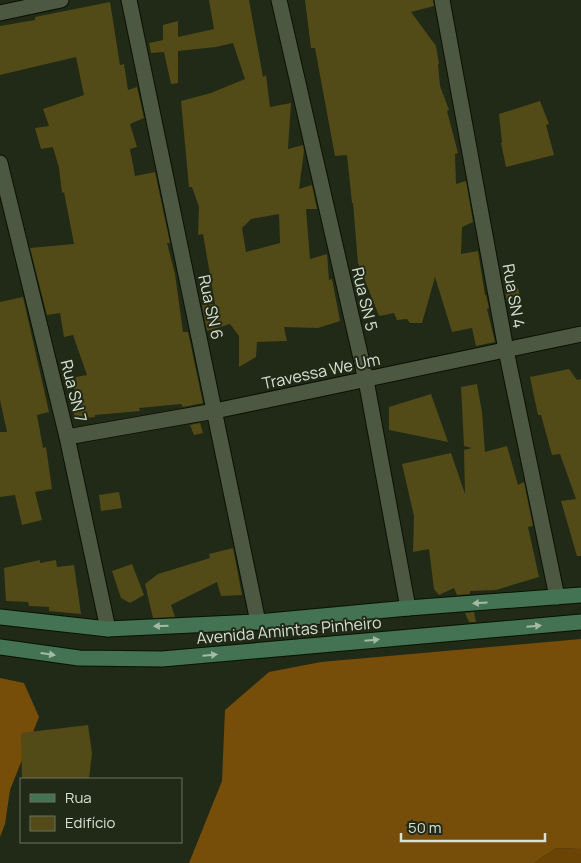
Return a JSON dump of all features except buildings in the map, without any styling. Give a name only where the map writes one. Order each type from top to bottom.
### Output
[{"type":"street","points":[[0,13],[61,0]]},
{"type":"street","name":"Rua SN 6","points":[[129,0],[258,622]]},
{"type":"street","name":"Rua SN 5","points":[[278,0],[366,380],[408,608]]},
{"type":"street","name":"Rua SN 4","points":[[442,0],[506,350],[557,597]]},
{"type":"street","name":"Rua SN 7","points":[[0,163],[67,437],[108,629]]},
{"type":"street","name":"Travessa We Um","points":[[67,437],[215,411],[581,334]]},
{"type":"street","name":"Avenida Amintas Pinheiro","points":[[0,617],[108,629],[258,622],[581,595]]},
{"type":"street","name":"Avenida Amintas Pinheiro","points":[[0,647],[79,658],[162,659],[581,622]]},
{"type":"shaded area","points":[[581,639],[581,849],[556,848],[534,863],[189,863],[222,781],[225,710],[269,672],[321,662]]},
{"type":"shaded area","points":[[0,678],[24,683],[39,717],[10,790],[5,824],[0,837]]},
{"type":"shaded area","points":[[556,848],[581,849],[581,863],[534,863]]}]
